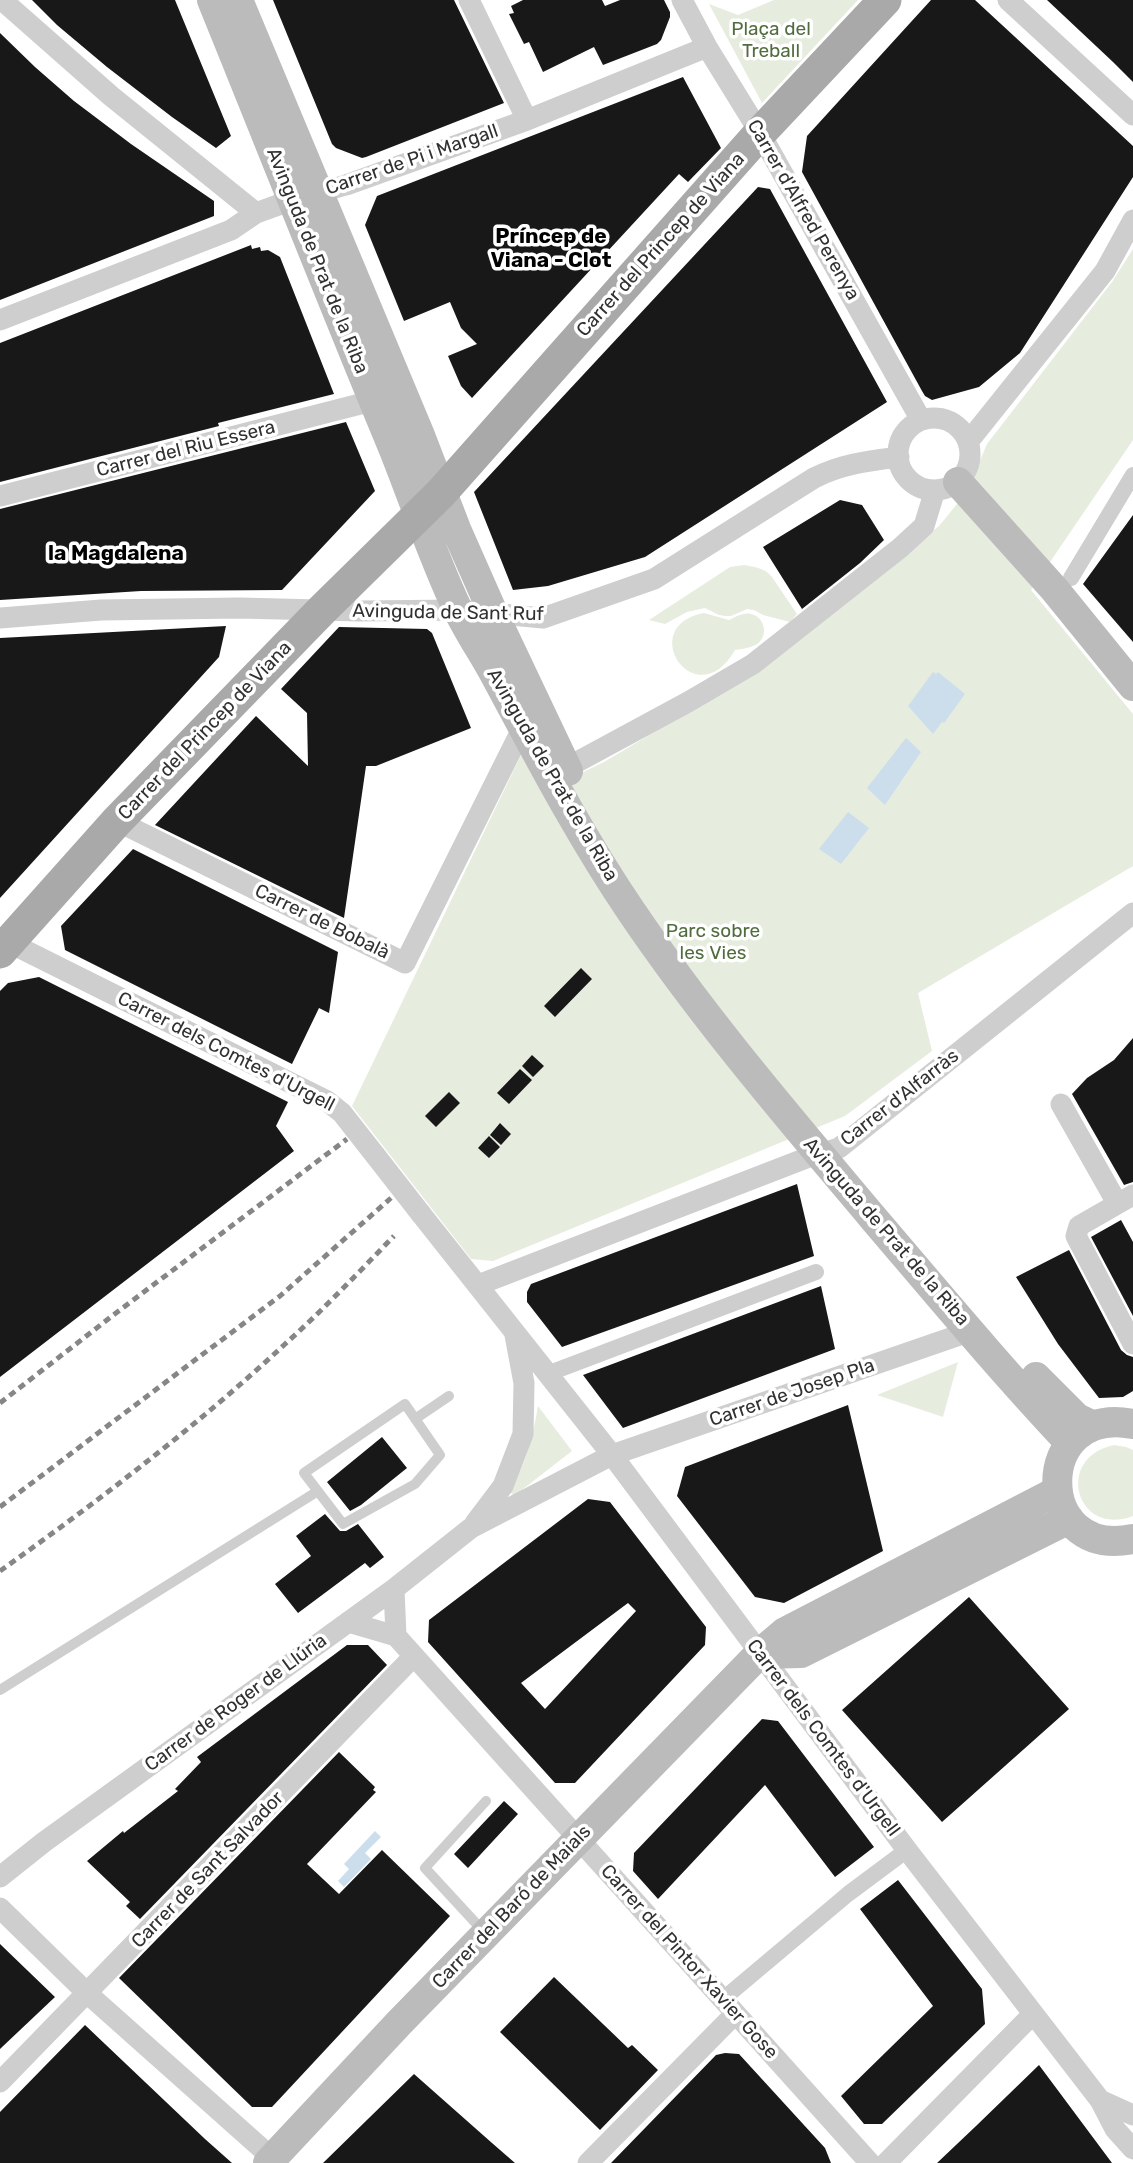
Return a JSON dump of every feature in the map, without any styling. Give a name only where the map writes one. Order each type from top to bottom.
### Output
[{"type":"main road","name":"Avinguda de Prat de la Riba","points":[[212,0],[419,433],[441,493],[494,615],[566,768],[653,916],[751,1043],[829,1151],[971,1331],[1082,1435]]},
{"type":"main road","name":"Avinguda de Prat de la Riba","points":[[238,0],[372,401],[458,610],[522,729],[629,908],[780,1108],[829,1151],[1012,1353],[1077,1418],[1082,1435]]},
{"type":"main road","name":"Carrer del Princep de Viana","points":[[3,944],[117,821],[322,610],[441,493],[760,133],[885,0]]},
{"type":"main road","points":[[946,486],[1055,590],[1133,686]]},
{"type":"main road","points":[[1133,1424],[1114,1422],[1082,1435],[1061,1458],[1057,1474],[1057,1491],[1061,1506],[1082,1532],[1100,1540],[1119,1542],[1133,1539]]},
{"type":"main road","name":"Carrer del Baró de Maials","points":[[273,2161],[486,1934],[759,1654],[785,1632],[1057,1491]]},
{"type":"main road","points":[[759,1654],[801,1653],[1069,1519]]},
{"type":"street","points":[[2,0],[111,96],[256,213]]},
{"type":"street","points":[[468,0],[527,120]]},
{"type":"street","name":"Carrer d'Alfred Perenya","points":[[682,0],[921,420]]},
{"type":"street","points":[[1008,0],[1133,115]]},
{"type":"street","name":"Carrer de Pi i Margall","points":[[0,320],[231,230],[256,213],[337,188],[527,120],[707,47]]},
{"type":"street","points":[[968,442],[1105,271],[1133,220]]},
{"type":"street","name":"Carrer del Riu Essera","points":[[0,496],[372,401]]},
{"type":"street","points":[[566,768],[753,664],[924,526],[946,486],[969,463],[971,452],[963,432],[954,424],[944,419],[921,420],[905,433],[900,442],[899,457],[905,475],[924,489],[946,486]]},
{"type":"street","name":"Avinguda de Sant Ruf","points":[[0,618],[101,610],[239,608],[458,610],[543,618],[654,579],[834,468],[899,457]]},
{"type":"street","points":[[1071,578],[1133,475]]},
{"type":"street","name":"Carrer de Bobalà","points":[[117,821],[405,963],[522,729]]},
{"type":"street","name":"Carrer d'Alfarràs","points":[[478,1284],[829,1151],[1133,913]]},
{"type":"street","name":"Carrer dels Comtes d'Urgell","points":[[3,944],[327,1101],[342,1113],[612,1455],[906,1850],[1100,2100],[1115,2129],[1133,2149]]},
{"type":"street","points":[[1061,1104],[1125,1199],[1079,1226],[1076,1236],[1133,1344]]},
{"type":"street","points":[[547,1374],[816,1272]]},
{"type":"street","name":"Carrer de Josep Pla","points":[[612,1455],[971,1331]]},
{"type":"street","name":"Carrer de Roger de Llúria","points":[[471,1528],[503,1486],[523,1434],[524,1383],[515,1333]]},
{"type":"street","name":"Carrer de Roger de Llúria","points":[[0,1877],[44,1842],[394,1589],[471,1528],[612,1455]]},
{"type":"street","points":[[348,1622],[396,1636],[394,1589]]},
{"type":"street","name":"Carrer del Pintor Xavier Gose","points":[[396,1636],[870,2163]]},
{"type":"street","name":"Carrer de Sant Salvador","points":[[0,2082],[414,1656]]},
{"type":"street","points":[[587,2163],[728,2007],[848,1894],[906,1850]]},
{"type":"street","points":[[0,1908],[88,1994],[273,2161]]},
{"type":"street","points":[[886,2163],[1033,2014]]},
{"type":"street","name":"Carrer dels Comtes d'Urgell","points":[[1100,2100],[1133,2115]]},
{"type":"lane","points":[[415,1419],[449,1396]]},
{"type":"lane","points":[[405,1404],[440,1455],[415,1484],[343,1524],[318,1491],[304,1473],[405,1404]]},
{"type":"lane","points":[[0,1690],[318,1491]]},
{"type":"lane","points":[[486,1801],[425,1868],[486,1934]]},
{"type":"green space","name":"Plaça del Treball","points":[[774,0],[858,0],[762,103],[709,4],[738,15]]},
{"type":"green space","name":"Parc sobre les Vies","points":[[1133,249],[1133,440],[1031,590],[1133,714],[1133,866],[918,993],[932,1051],[845,1116],[493,1261],[471,1259],[352,1106],[521,755],[544,791],[604,762],[730,687],[814,625],[939,526],[966,493],[987,444],[1112,282]]},
{"type":"green space","points":[[744,565],[763,570],[772,577],[797,614],[790,622],[754,610],[747,609],[725,616],[705,608],[687,612],[665,624],[649,620],[730,567]]},
{"type":"green space","points":[[704,613],[729,620],[745,614],[756,616],[764,627],[761,641],[735,650],[720,668],[704,675],[690,672],[679,662],[673,648],[674,634],[684,621]]},
{"type":"green space","points":[[958,1362],[943,1417],[877,1395]]},
{"type":"green space","points":[[538,1406],[572,1451],[514,1496],[509,1491],[528,1450]]},
{"type":"green space","points":[[1114,1445],[1133,1450],[1133,1516],[1114,1520],[1098,1516],[1086,1507],[1080,1494],[1078,1479],[1083,1465],[1095,1453]]},
{"type":"water","points":[[933,672],[938,672],[965,694],[933,734],[908,706]]},
{"type":"water","points":[[906,738],[921,752],[885,805],[867,788]]},
{"type":"water","points":[[848,812],[869,828],[841,864],[819,849]]},
{"type":"water","points":[[375,1831],[381,1837],[365,1853],[371,1859],[344,1887],[338,1881],[349,1869],[344,1864]]},
{"type":"building","points":[[32,0],[175,0],[231,136],[216,148],[107,67]]},
{"type":"building","points":[[273,0],[454,0],[504,103],[366,157],[362,158],[336,148],[332,144]]},
{"type":"building","points":[[523,0],[602,0],[605,6],[620,0],[664,0],[670,17],[657,44],[603,65],[594,47],[543,72],[529,42],[524,44],[509,14],[514,13],[511,6]]},
{"type":"building","points":[[931,0],[975,0],[1133,146],[1133,177],[1020,353],[979,387],[932,400],[922,391],[802,172],[807,136]]},
{"type":"building","points":[[1047,0],[1133,0],[1133,82],[1113,62]]},
{"type":"building","points":[[0,33],[74,101],[214,201],[214,216],[0,300]]},
{"type":"building","points":[[683,77],[721,148],[688,182],[679,174],[472,398],[461,386],[448,356],[477,344],[461,328],[450,302],[404,321],[365,225],[377,196]]},
{"type":"building","points":[[758,187],[770,189],[887,402],[645,557],[548,586],[513,590],[474,492]]},
{"type":"building","points":[[251,245],[252,249],[260,247],[261,251],[268,250],[280,257],[334,394],[0,482],[0,343]]},
{"type":"building","points":[[346,422],[375,491],[282,590],[141,591],[0,600],[0,509]]},
{"type":"building","points":[[840,500],[862,505],[884,540],[860,563],[802,609],[763,547]]},
{"type":"building","points":[[1133,515],[1133,642],[1083,584]]},
{"type":"building","points":[[226,626],[219,657],[0,898],[0,638]]},
{"type":"building","points":[[339,627],[427,629],[432,633],[471,728],[376,766],[366,766],[344,918],[155,825],[256,716],[308,766],[307,713],[281,689]]},
{"type":"building","points":[[133,849],[338,952],[329,1013],[319,1008],[292,1064],[65,950],[61,926]]},
{"type":"building","points":[[581,968],[592,979],[555,1017],[544,1006]]},
{"type":"building","points":[[39,977],[288,1102],[276,1126],[294,1151],[0,1377],[0,991],[8,983]]},
{"type":"building","points":[[1133,1038],[1133,1182],[1124,1185],[1072,1094],[1087,1078],[1114,1060]]},
{"type":"building","points":[[532,1055],[544,1066],[533,1077],[522,1066]]},
{"type":"building","points":[[520,1069],[532,1080],[509,1104],[497,1093]]},
{"type":"building","points":[[449,1092],[460,1103],[436,1127],[425,1116]]},
{"type":"building","points":[[500,1123],[511,1134],[501,1145],[490,1135]]},
{"type":"building","points":[[489,1136],[500,1147],[489,1158],[478,1148]]},
{"type":"building","points":[[797,1184],[814,1256],[562,1347],[527,1302],[527,1292],[531,1284]]},
{"type":"building","points":[[1121,1220],[1133,1242],[1133,1316],[1091,1237]]},
{"type":"building","points":[[1069,1250],[1121,1350],[1133,1357],[1133,1391],[1123,1397],[1099,1398],[1058,1344],[1016,1277]]},
{"type":"building","points":[[821,1286],[835,1349],[623,1428],[583,1375]]},
{"type":"building","points":[[848,1405],[883,1551],[784,1603],[755,1597],[677,1496],[685,1467]]},
{"type":"building","points":[[382,1437],[407,1468],[350,1511],[327,1482]]},
{"type":"building","points":[[588,1499],[610,1502],[706,1627],[705,1645],[575,1783],[555,1783],[428,1642],[429,1620]],"holes":[[[628,1603],[636,1611],[545,1709],[521,1683]]]},
{"type":"building","points":[[325,1514],[340,1531],[346,1531],[358,1524],[384,1557],[370,1568],[365,1563],[298,1613],[275,1584],[311,1556],[296,1536]]},
{"type":"building","points":[[969,1597],[1069,1709],[942,1822],[842,1710]]},
{"type":"building","points":[[347,1645],[368,1645],[387,1665],[140,1919],[126,1906],[130,1902],[87,1861],[178,1791],[175,1789],[201,1762],[197,1757]]},
{"type":"building","points":[[762,1719],[778,1721],[874,1847],[835,1877],[765,1785],[658,1899],[633,1871],[634,1853]]},
{"type":"building","points":[[339,1752],[375,1787],[373,1790],[376,1792],[307,1864],[339,1894],[382,1850],[450,1916],[272,2107],[252,2107],[119,1978]]},
{"type":"building","points":[[504,1801],[518,1814],[468,1868],[454,1854]]},
{"type":"building","points":[[898,1880],[982,1989],[985,2024],[882,2124],[864,2124],[841,2096],[933,2006],[860,1909]]},
{"type":"building","points":[[0,1944],[55,1997],[0,2049]]},
{"type":"building","points":[[554,1977],[628,2048],[632,2045],[658,2070],[600,2130],[500,2032]]},
{"type":"building","points":[[85,2025],[232,2163],[0,2163],[0,2112]]},
{"type":"building","points":[[739,2054],[825,2148],[831,2163],[611,2163],[716,2055]]},
{"type":"building","points":[[1039,2065],[1112,2163],[937,2163],[976,2126]]},
{"type":"building","points":[[414,2074],[492,2143],[515,2163],[323,2163]]},
{"type":"railway","points":[[0,1403],[347,1139]]},
{"type":"railway","points":[[0,1507],[280,1296],[391,1198]]},
{"type":"railway","points":[[0,1571],[110,1491],[217,1405],[312,1319],[394,1236]]},
{"type":"district","name":"Príncep de Viana - Clot","points":[[551,249]]},
{"type":"district","name":"la Magdalena","points":[[116,554]]}]
